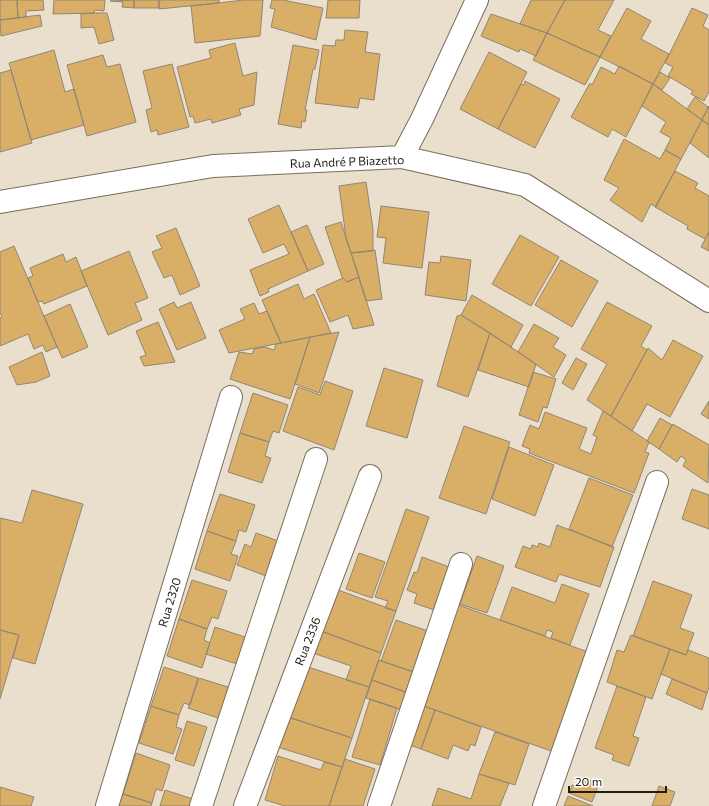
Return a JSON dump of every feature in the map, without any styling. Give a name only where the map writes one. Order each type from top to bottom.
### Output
[{"type":"street","points":[[402,157],[422,119],[477,0]]},
{"type":"street","name":"Rua André P Biazetto","points":[[0,202],[213,166],[402,157],[525,184],[709,301]]},
{"type":"street","name":"Rua 2320","points":[[107,806],[231,397]]},
{"type":"street","points":[[201,806],[316,459]]},
{"type":"street","name":"Rua 2336","points":[[245,806],[370,476]]},
{"type":"street","points":[[544,806],[657,482]]},
{"type":"street","points":[[378,806],[461,564]]},
{"type":"building","points":[[0,0],[17,0],[18,18],[0,20]]},
{"type":"building","points":[[17,0],[43,0],[44,10],[26,11],[26,17],[18,18]]},
{"type":"building","points":[[54,0],[105,0],[104,11],[95,10],[94,13],[53,14]]},
{"type":"building","points":[[134,0],[159,0],[159,8],[134,8]]},
{"type":"building","points":[[134,0],[134,8],[122,7],[123,2],[110,1]]},
{"type":"building","points":[[159,0],[219,0],[219,3],[159,9]]},
{"type":"building","points":[[244,0],[263,0],[260,36],[195,43],[191,6]]},
{"type":"building","points":[[272,0],[283,0],[323,8],[316,40],[271,27],[275,9],[270,8]]},
{"type":"building","points":[[328,0],[360,0],[359,18],[326,18]]},
{"type":"building","points":[[531,0],[565,0],[547,33],[520,24]]},
{"type":"building","points":[[565,0],[614,0],[598,30],[611,36],[600,57],[547,33]]},
{"type":"building","points":[[627,8],[651,21],[641,39],[669,54],[653,84],[600,57]]},
{"type":"building","points":[[692,8],[708,15],[703,26],[709,30],[709,92],[704,101],[691,94],[693,91],[668,76],[673,67],[665,63]]},
{"type":"building","points":[[107,13],[114,40],[99,44],[94,27],[81,28],[81,14]]},
{"type":"building","points":[[491,14],[547,33],[536,56],[520,49],[519,52],[481,36]]},
{"type":"building","points":[[40,15],[42,26],[1,36],[0,20]]},
{"type":"building","points":[[345,30],[368,32],[365,52],[380,54],[374,100],[360,98],[358,108],[315,103],[323,45],[335,46],[336,40],[344,40]]},
{"type":"building","points":[[547,33],[600,57],[585,85],[533,60]]},
{"type":"building","points":[[235,43],[243,76],[257,72],[254,105],[239,109],[241,115],[212,123],[211,119],[195,123],[193,116],[190,117],[177,67],[211,58],[209,50]]},
{"type":"building","points":[[293,45],[319,50],[315,69],[313,69],[305,110],[307,110],[305,122],[302,121],[301,128],[278,124]]},
{"type":"building","points":[[54,50],[65,92],[74,89],[84,125],[31,140],[9,63]]},
{"type":"building","points":[[489,52],[527,72],[498,129],[460,109]]},
{"type":"building","points":[[103,55],[107,67],[120,64],[136,122],[87,136],[67,65]]},
{"type":"building","points":[[172,64],[189,127],[158,135],[157,130],[151,132],[146,110],[152,108],[143,71]]},
{"type":"building","points":[[619,66],[653,84],[626,137],[612,129],[608,137],[571,117],[590,83],[592,85],[601,67],[615,74]]},
{"type":"building","points":[[11,70],[32,143],[0,152],[0,73]]},
{"type":"building","points":[[660,72],[670,78],[662,90],[653,84]]},
{"type":"building","points":[[525,81],[560,99],[535,148],[498,129],[521,84],[524,85]]},
{"type":"building","points":[[653,84],[702,120],[681,159],[665,150],[671,138],[660,132],[666,122],[642,106]]},
{"type":"building","points":[[695,97],[708,107],[702,120],[687,109]]},
{"type":"building","points":[[709,106],[709,125],[702,120]]},
{"type":"building","points":[[702,120],[709,125],[709,158],[690,143]]},
{"type":"building","points":[[624,139],[660,159],[665,150],[681,159],[656,207],[651,204],[642,222],[610,200],[619,188],[604,180]]},
{"type":"building","points":[[675,171],[698,183],[695,188],[709,196],[709,232],[705,239],[687,229],[688,226],[655,207]]},
{"type":"building","points":[[366,182],[373,229],[373,251],[351,253],[346,238],[339,186]]},
{"type":"building","points":[[279,205],[308,271],[268,289],[269,292],[260,296],[250,270],[289,254],[284,244],[263,253],[248,219]]},
{"type":"building","points":[[381,206],[429,212],[422,268],[383,263],[386,238],[377,237]]},
{"type":"building","points":[[341,222],[359,277],[347,282],[342,277],[325,227]]},
{"type":"building","points":[[307,225],[324,264],[308,271],[291,232]]},
{"type":"building","points":[[176,228],[200,286],[180,295],[172,275],[164,278],[152,252],[162,248],[156,236]]},
{"type":"building","points":[[709,232],[709,251],[701,247]]},
{"type":"building","points":[[520,235],[559,257],[531,306],[492,284]]},
{"type":"building","points":[[14,246],[57,347],[46,352],[43,345],[34,349],[28,334],[0,346],[0,318],[2,317],[0,312],[0,252]]},
{"type":"building","points":[[375,250],[382,299],[366,301],[351,253]]},
{"type":"building","points":[[129,251],[148,298],[135,303],[142,320],[108,335],[81,271]]},
{"type":"building","points":[[63,254],[66,262],[76,257],[87,286],[44,304],[42,301],[38,302],[28,278],[33,276],[30,268]]},
{"type":"building","points":[[441,256],[471,260],[466,301],[425,295],[429,262],[440,263]]},
{"type":"building","points":[[561,260],[598,281],[572,327],[535,305]]},
{"type":"building","points":[[359,277],[374,325],[353,329],[348,315],[330,322],[316,290],[343,278],[347,282]]},
{"type":"building","points":[[298,284],[304,299],[314,294],[331,333],[281,343],[262,300]]},
{"type":"building","points":[[472,295],[523,325],[511,347],[461,315]]},
{"type":"building","points":[[174,302],[177,308],[191,302],[206,338],[177,350],[159,309]]},
{"type":"building","points":[[607,302],[652,326],[641,346],[647,350],[611,416],[587,400],[607,364],[581,349]]},
{"type":"building","points":[[254,303],[259,314],[267,311],[281,343],[229,353],[219,330],[245,319],[240,309]]},
{"type":"building","points":[[70,304],[88,347],[62,358],[44,316]]},
{"type":"building","points":[[461,315],[490,333],[468,397],[437,386],[457,316]]},
{"type":"building","points":[[158,322],[175,362],[144,366],[140,357],[146,355],[136,331]]},
{"type":"building","points":[[534,324],[559,338],[553,347],[566,355],[554,377],[518,352]]},
{"type":"building","points":[[339,332],[319,393],[295,384],[310,337]]},
{"type":"building","points":[[490,333],[536,364],[529,387],[478,370]]},
{"type":"building","points":[[310,337],[290,399],[230,379],[239,352],[252,354],[254,349],[265,347],[274,350],[276,344]]},
{"type":"building","points":[[673,340],[703,356],[670,417],[647,404],[632,431],[611,416],[648,348],[662,360]]},
{"type":"building","points":[[42,352],[50,376],[36,382],[17,385],[9,367]]},
{"type":"building","points":[[576,358],[587,364],[573,390],[562,383]]},
{"type":"building","points":[[384,368],[423,380],[407,438],[366,426]]},
{"type":"building","points":[[533,372],[556,379],[547,408],[543,407],[538,422],[519,415]]},
{"type":"building","points":[[325,381],[353,391],[334,450],[283,431],[298,387],[320,395]]},
{"type":"building","points":[[253,393],[288,405],[279,433],[273,431],[269,442],[240,433]]},
{"type":"building","points":[[709,401],[709,419],[701,414]]},
{"type":"building","points":[[603,411],[649,442],[645,452],[649,453],[634,493],[529,453],[530,449],[522,446],[530,425],[539,429],[545,412],[587,428],[579,449],[591,454],[597,437],[593,435]]},
{"type":"building","points":[[660,418],[672,425],[659,449],[647,441]]},
{"type":"building","points":[[673,424],[709,445],[708,483],[683,466],[686,460],[681,456],[677,462],[659,449]]},
{"type":"building","points":[[464,426],[510,442],[486,514],[439,498]]},
{"type":"building","points":[[240,433],[269,442],[265,456],[271,458],[262,483],[228,472]]},
{"type":"building","points":[[509,447],[554,465],[535,516],[492,499]]},
{"type":"building","points":[[589,478],[633,495],[612,547],[569,529]]},
{"type":"building","points":[[692,489],[709,495],[709,529],[682,519]]},
{"type":"building","points":[[32,490],[83,504],[35,664],[13,658],[19,635],[0,630],[0,518],[22,523]]},
{"type":"building","points":[[220,494],[255,505],[246,532],[239,530],[236,541],[207,531]]},
{"type":"building","points":[[406,509],[429,517],[396,611],[385,608],[388,601],[375,597]]},
{"type":"building","points":[[557,525],[614,547],[600,587],[559,574],[556,582],[515,567],[523,546],[531,549],[532,545],[538,547],[539,543],[550,547]]},
{"type":"building","points":[[207,531],[236,541],[231,554],[238,556],[230,581],[195,569]]},
{"type":"building","points":[[256,533],[287,544],[274,579],[237,565],[245,544],[251,547]]},
{"type":"building","points":[[359,553],[385,562],[372,598],[346,589]]},
{"type":"building","points":[[477,556],[504,566],[487,613],[460,604]]},
{"type":"building","points":[[422,557],[452,568],[437,611],[414,603],[417,594],[407,590],[414,572],[417,573]]},
{"type":"building","points":[[192,580],[227,591],[218,619],[212,617],[207,629],[179,619]]},
{"type":"building","points":[[653,581],[692,595],[680,628],[694,633],[686,655],[633,636]]},
{"type":"building","points":[[562,584],[589,594],[570,645],[551,638],[553,632],[547,630],[545,636],[500,620],[512,587],[555,603]]},
{"type":"building","points":[[338,590],[396,611],[381,653],[318,630],[325,608],[331,610]]},
{"type":"building","points":[[456,604],[588,652],[554,752],[421,705]]},
{"type":"building","points":[[179,619],[207,629],[204,640],[210,643],[202,668],[167,656]]},
{"type":"building","points":[[396,620],[428,631],[414,672],[381,661]]},
{"type":"building","points":[[215,627],[245,637],[237,664],[206,654]]},
{"type":"building","points":[[0,630],[19,635],[0,699]]},
{"type":"building","points":[[318,630],[381,653],[369,687],[346,680],[351,666],[310,652]]},
{"type":"building","points":[[631,635],[670,649],[652,699],[607,682],[617,650],[624,652]]},
{"type":"building","points":[[670,649],[686,655],[688,650],[709,658],[709,687],[707,693],[661,674]]},
{"type":"building","points":[[379,660],[416,673],[409,693],[372,680]]},
{"type":"building","points":[[305,666],[369,687],[352,738],[288,717]]},
{"type":"building","points":[[164,667],[198,678],[190,705],[184,703],[179,715],[151,706]]},
{"type":"building","points":[[199,678],[231,688],[221,719],[188,708]]},
{"type":"building","points":[[672,679],[707,693],[702,710],[666,694]]},
{"type":"building","points":[[372,680],[407,693],[401,710],[366,698]]},
{"type":"building","points":[[617,686],[646,697],[633,736],[639,738],[629,766],[612,760],[614,755],[595,748]]},
{"type":"building","points":[[370,699],[397,708],[380,765],[352,757]]},
{"type":"building","points":[[421,705],[435,710],[421,749],[407,744]]},
{"type":"building","points":[[151,706],[179,715],[176,727],[182,729],[173,754],[139,743]]},
{"type":"building","points":[[435,710],[481,727],[475,746],[471,744],[468,751],[453,745],[448,759],[421,749]]},
{"type":"building","points":[[288,717],[352,738],[342,767],[271,745]]},
{"type":"building","points":[[187,721],[207,727],[194,766],[175,760]]},
{"type":"building","points":[[495,732],[529,744],[515,785],[479,774]]},
{"type":"building","points":[[136,753],[170,765],[162,791],[156,789],[152,803],[123,794]]},
{"type":"building","points":[[278,756],[321,770],[324,762],[342,767],[329,806],[285,806],[265,800]]},
{"type":"building","points":[[345,759],[375,769],[363,806],[329,806]]},
{"type":"building","points":[[479,774],[509,783],[500,806],[432,806],[438,788],[471,799]]},
{"type":"building","points":[[584,778],[599,784],[592,802],[569,793],[572,785],[581,787]]},
{"type":"building","points":[[659,786],[675,792],[670,806],[652,806]]},
{"type":"building","points":[[0,787],[34,797],[31,806],[0,806]]},
{"type":"building","points":[[165,790],[193,799],[191,806],[160,806]]},
{"type":"building","points":[[123,794],[152,803],[151,806],[118,806]]},
{"type":"building","points":[[568,796],[593,806],[564,806]]}]
